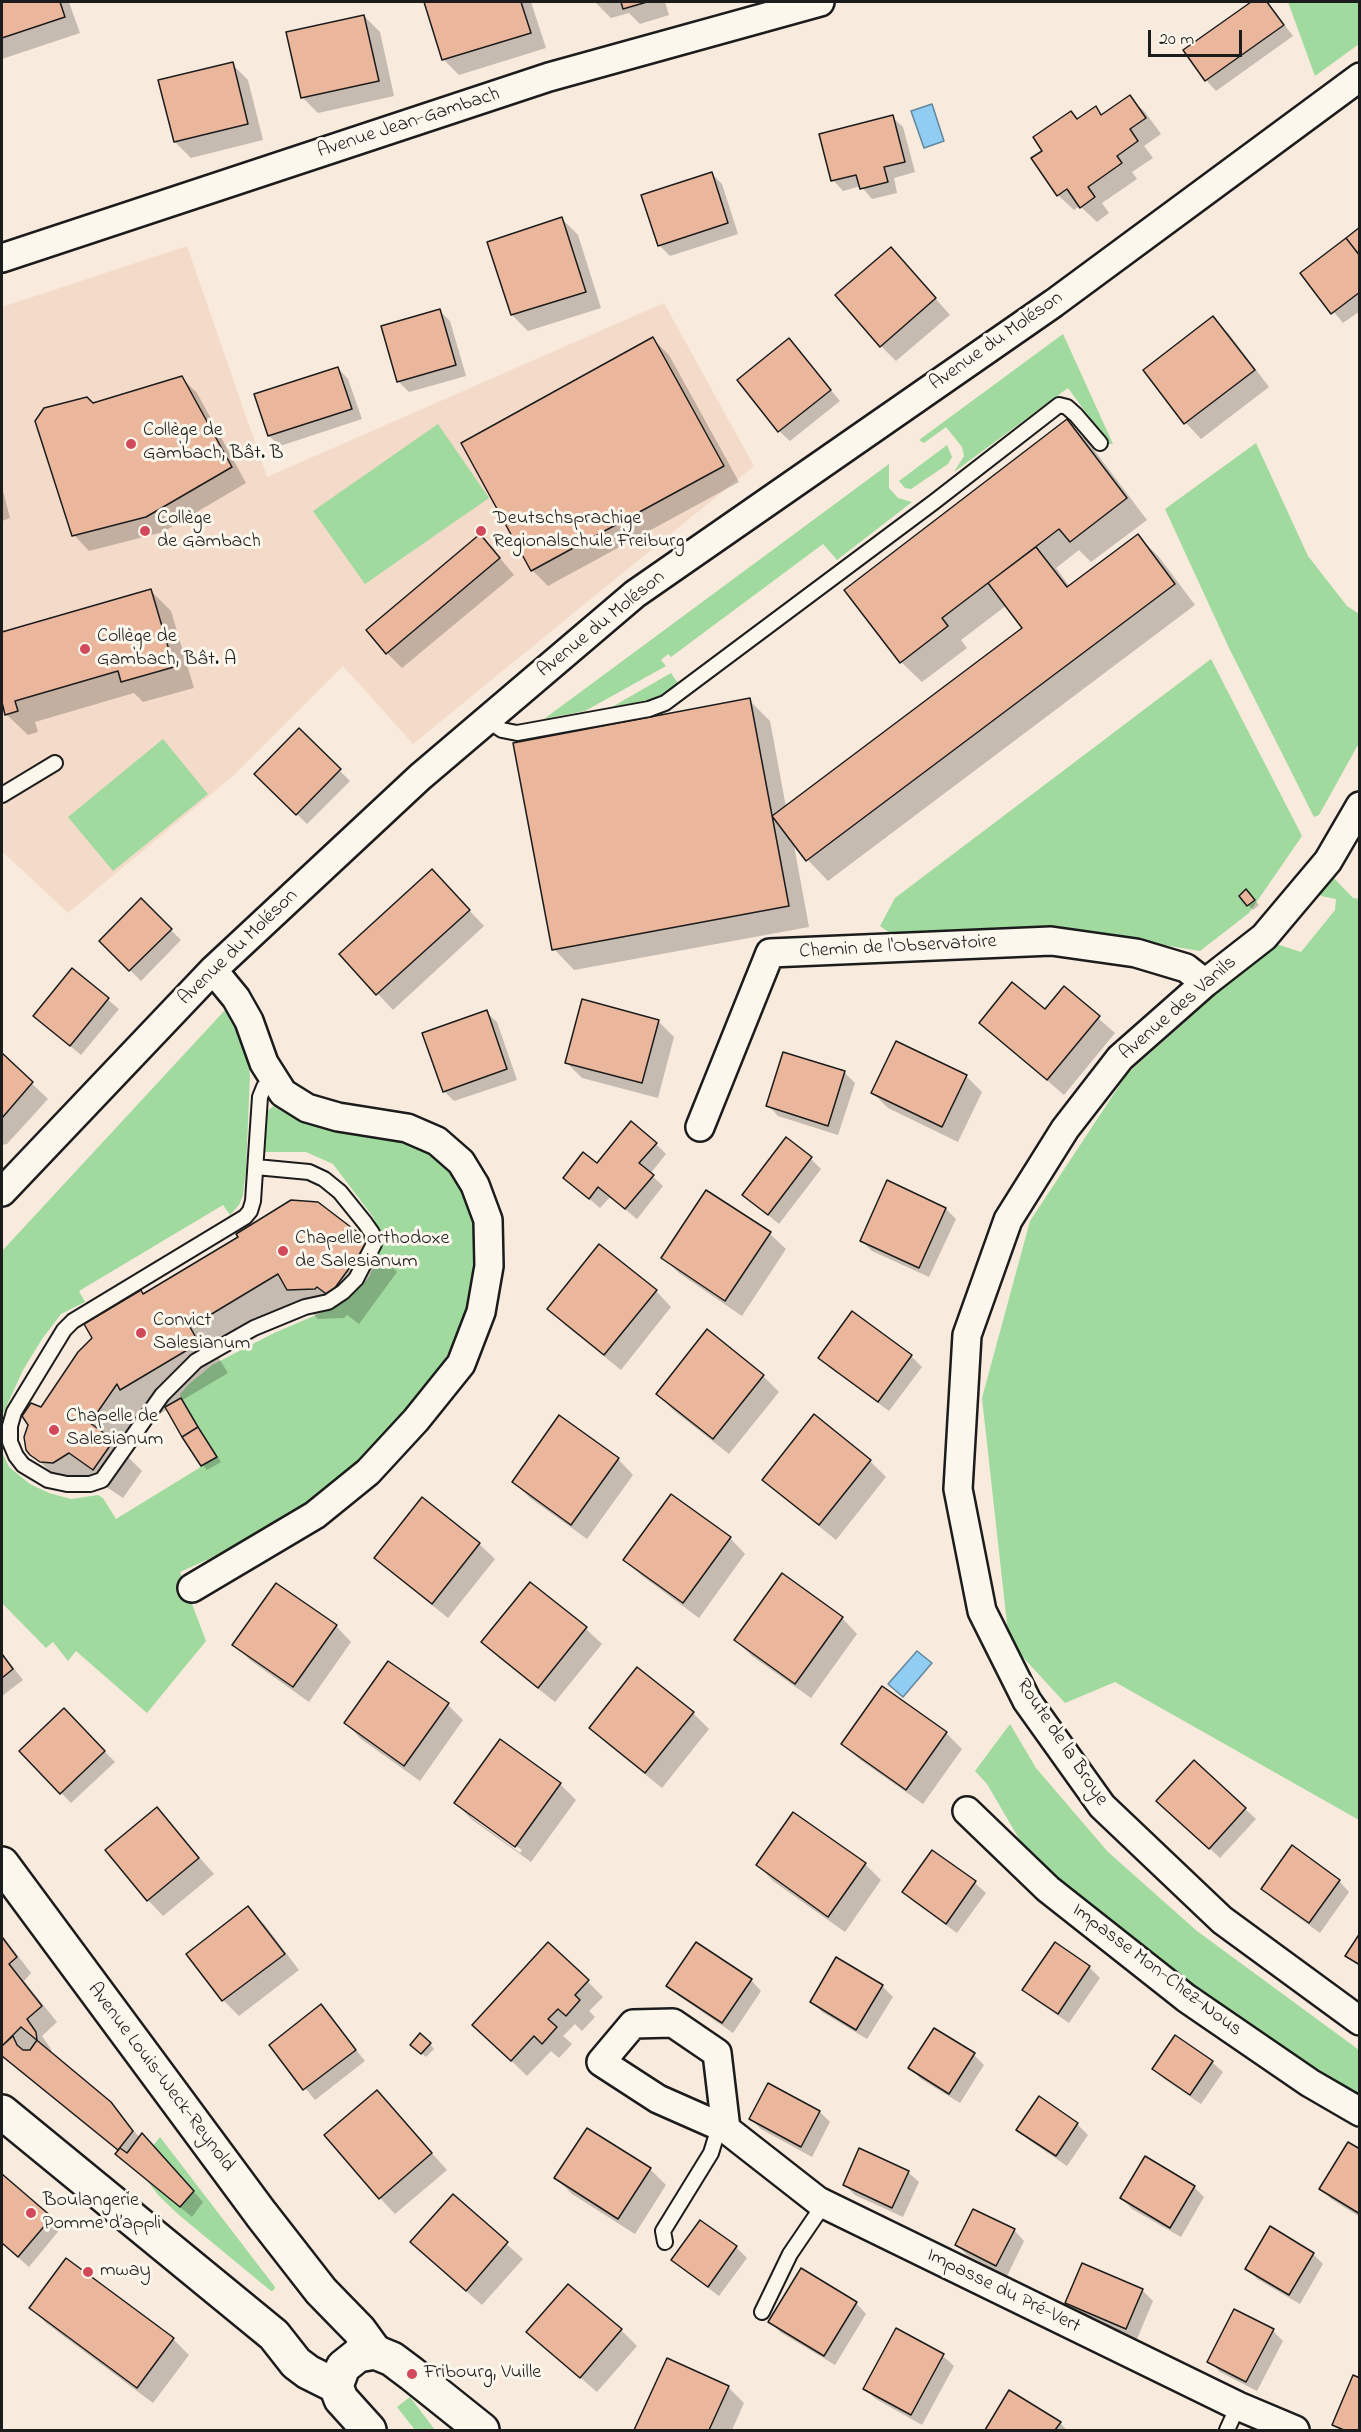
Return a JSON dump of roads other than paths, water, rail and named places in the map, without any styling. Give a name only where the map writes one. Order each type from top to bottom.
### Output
[{"type":"main road","name":"Avenue Louis-Weck-Reynold","points":[[2,1864],[321,2291],[359,2330],[353,2365],[341,2399],[369,2430]]},
{"type":"main road","points":[[2,2112],[274,2336],[296,2363],[308,2372],[392,2359],[482,2430]]},
{"type":"street","name":"Avenue Jean-Gambach","points":[[2,258],[549,78],[820,2]]},
{"type":"street","name":"Avenue du Moléson","points":[[2,1192],[213,970],[420,777],[635,594],[1054,303],[1359,77]]},
{"type":"street","name":"Avenue des Vanils","points":[[1008,1220],[1065,1129],[1120,1058],[1205,983],[1264,937],[1316,878],[1359,806]]},
{"type":"street","name":"Chemin de l'Observatoire","points":[[700,1127],[770,953],[1051,940],[1136,953],[1186,968],[1205,983]]},
{"type":"street","points":[[192,1588],[315,1515],[368,1472],[416,1420],[461,1364],[482,1312],[487,1278],[488,1220],[475,1185],[461,1162],[437,1141],[407,1128],[338,1118],[308,1108],[284,1093],[264,1063],[249,1021],[236,998],[213,970]]},
{"type":"street","name":"Route de la Broye","points":[[1008,1220],[967,1335],[958,1489],[982,1611],[1027,1701],[1102,1806],[1222,1920],[1359,2021]]},
{"type":"street","name":"Impasse Mon-Chez-Nous","points":[[967,1812],[1048,1889],[1186,1998],[1310,2082],[1359,2112]]},
{"type":"street","name":"Impasse du Pré-Vert","points":[[723,2128],[717,2053],[673,2024],[633,2024],[601,2061],[658,2099],[723,2128],[824,2204],[1233,2418],[1295,2430]]},
{"type":"lane","points":[[487,720],[502,730],[517,733],[649,709],[665,703],[934,502],[1059,405],[1067,407],[1100,443]]},
{"type":"lane","points":[[2,795],[55,764]]},
{"type":"lane","points":[[256,1167],[309,1172],[324,1179],[340,1192],[372,1233],[374,1244],[356,1279],[343,1293],[328,1302],[305,1307],[254,1328],[196,1361],[162,1395],[102,1480],[90,1484],[67,1484],[48,1480],[24,1465],[16,1456],[10,1442],[10,1426],[14,1412],[64,1330],[73,1321],[245,1217],[253,1201],[260,1097],[264,1087],[274,1079]]},
{"type":"lane","points":[[665,2242],[663,2231],[711,2153],[723,2128]]},
{"type":"lane","points":[[762,2312],[790,2254],[824,2204]]},
{"type":"water","points":[[932,104],[944,141],[924,148],[911,111]]},
{"type":"water","points":[[917,1651],[932,1663],[903,1697],[888,1684]]},
{"type":"place","name":"Collège de Gambach, Bât. B","points":[[131,444]]},
{"type":"place","name":"Collège de Gambach","points":[[145,531]]},
{"type":"place","name":"Deutschsprachige Regionalschule Freiburg","points":[[481,531]]},
{"type":"place","name":"Collège de Gambach, Bât. A","points":[[85,649]]},
{"type":"place","name":"Chapelle orthodoxe de Salesianum","points":[[283,1251]]},
{"type":"place","name":"Convict Salesianum","points":[[141,1333]]},
{"type":"place","name":"Chapelle de Salesianum","points":[[54,1430]]},
{"type":"place","name":"Boulangerie Pomme d’appli","points":[[31,2213]]},
{"type":"place","name":"mway","points":[[88,2272]]},
{"type":"place","name":"Fribourg, Vuille","points":[[412,2374]]}]
